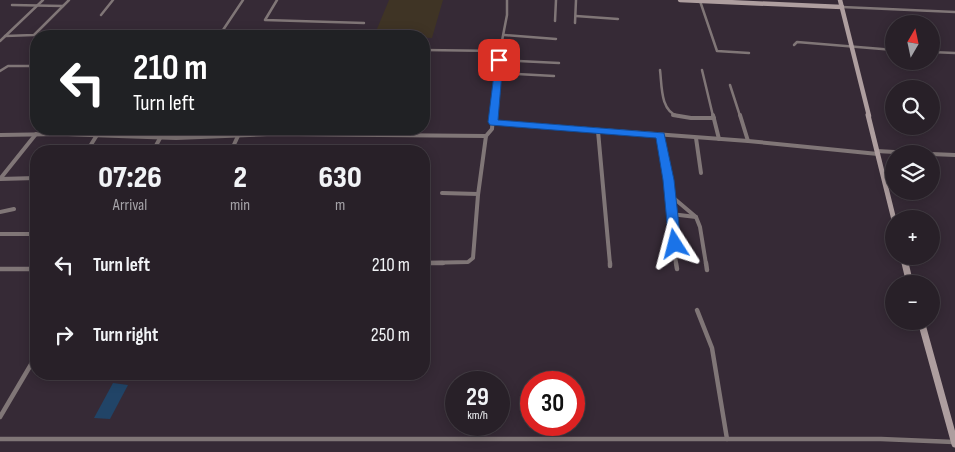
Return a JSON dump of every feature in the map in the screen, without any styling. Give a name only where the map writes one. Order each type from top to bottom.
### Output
[{"type":"street","points":[[0,41],[43,0]]},
{"type":"street","points":[[39,30],[69,0]]},
{"type":"street","points":[[101,15],[113,0]]},
{"type":"street","points":[[223,30],[243,0]]},
{"type":"street","points":[[277,0],[265,20],[364,23]]},
{"type":"street","points":[[430,262],[471,261],[476,234],[478,194],[486,136],[490,132],[493,122],[500,51],[507,15],[507,0]]},
{"type":"street","points":[[555,21],[556,0]]},
{"type":"street","points":[[575,23],[576,0]]},
{"type":"street","points":[[680,0],[955,12]]},
{"type":"street","points":[[840,0],[891,210]]},
{"type":"street","points":[[700,1],[717,51],[748,53]]},
{"type":"street","points":[[12,5],[63,6]]},
{"type":"street","points":[[576,16],[618,19]]},
{"type":"street","points":[[5,36],[30,35]]},
{"type":"street","points":[[504,35],[556,39]]},
{"type":"street","points":[[794,45],[797,42],[885,50]]},
{"type":"street","points":[[430,50],[500,51]]},
{"type":"street","points":[[940,52],[955,53]]},
{"type":"street","points":[[499,60],[558,63]]},
{"type":"street","points":[[0,71],[8,66],[30,66]]},
{"type":"street","points":[[660,70],[666,107],[669,113],[678,116],[714,118]]},
{"type":"street","points":[[702,70],[719,139]]},
{"type":"street","points":[[498,73],[554,76]]},
{"type":"street","points":[[730,85],[748,141]]},
{"type":"street","points":[[493,122],[885,153]]},
{"type":"street","points":[[598,131],[610,266]]},
{"type":"street","points":[[0,135],[30,134]]},
{"type":"street","points":[[0,179],[35,135]]},
{"type":"street","points":[[91,145],[97,135],[176,138],[240,136],[486,136]]},
{"type":"street","points":[[661,135],[670,195],[670,214],[677,269]]},
{"type":"street","points":[[156,145],[161,136]]},
{"type":"street","points":[[235,145],[240,136]]},
{"type":"street","points":[[696,138],[701,173]]},
{"type":"street","points":[[940,154],[955,155]]},
{"type":"street","points":[[0,179],[30,178]]},
{"type":"street","points":[[442,193],[478,194]]},
{"type":"street","points":[[670,195],[696,217],[700,227],[706,270]]},
{"type":"street","points":[[0,212],[14,209]]},
{"type":"street","points":[[670,214],[696,217]]},
{"type":"street","points":[[0,234],[30,234]]},
{"type":"street","points":[[0,269],[30,268]]},
{"type":"street","points":[[697,310],[712,348],[727,439]]},
{"type":"street","points":[[0,439],[881,439],[955,443],[923,330]]},
{"type":"street","points":[[0,418],[30,366]]},
{"type":"shaded area","points":[[389,0],[443,0],[432,38],[430,38],[430,30],[376,30]]},
{"type":"water","points":[[113,383],[128,385],[110,419],[94,418]]},
{"type":"route","points":[[499,60],[493,122],[661,135],[670,193],[671,224],[675,244]]}]
